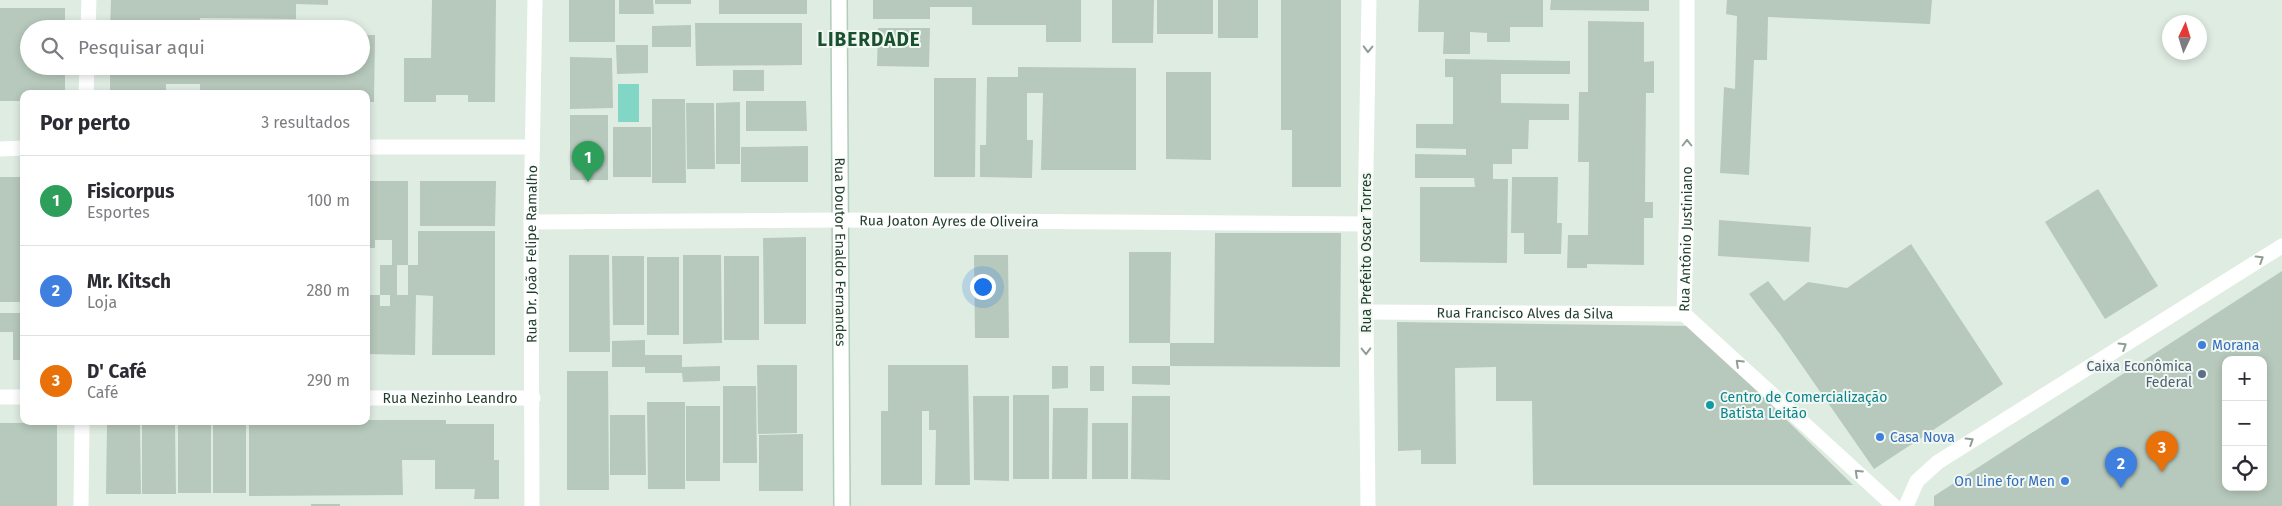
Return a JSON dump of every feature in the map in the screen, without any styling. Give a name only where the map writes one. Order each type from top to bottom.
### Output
[{"type":"street","points":[[88,20],[89,0]]},
{"type":"street","name":"Rua Dr. João Felipe Ramalho","points":[[532,506],[531,222],[535,0]]},
{"type":"street","name":"Rua Doutor Enaldo Fernandes","points":[[839,0],[842,506]]},
{"type":"street","name":"Rua Prefeito Oscar Torres","points":[[1368,0],[1365,224],[1368,506]]},
{"type":"street","name":"Rua Antônio Justiniano","points":[[1687,0],[1687,197],[1684,314],[1894,506]]},
{"type":"street","points":[[86,90],[87,75]]},
{"type":"street","points":[[370,147],[532,147]]},
{"type":"street","points":[[0,149],[20,148]]},
{"type":"street","name":"Rua Joaton Ayres de Oliveira","points":[[531,222],[840,220],[1365,224]]},
{"type":"street","points":[[1906,506],[1917,480],[1938,462],[2282,246]]},
{"type":"street","name":"Rua Francisco Alves da Silva","points":[[1366,312],[1684,314]]},
{"type":"street","points":[[0,397],[20,397]]},
{"type":"street","name":"Rua Nezinho Leandro","points":[[370,398],[533,398]]},
{"type":"street","points":[[81,506],[82,425]]},
{"type":"water","points":[[618,84],[639,84],[639,122],[618,122]]},
{"type":"building","points":[[111,0],[328,0],[328,5],[296,4],[296,19],[200,18],[200,20],[110,20]]},
{"type":"building","points":[[432,0],[496,0],[495,102],[468,102],[468,95],[436,95],[436,102],[404,102],[404,58],[431,58]]},
{"type":"building","points":[[569,0],[615,0],[615,42],[569,42]]},
{"type":"building","points":[[619,0],[653,0],[654,14],[619,14]]},
{"type":"building","points":[[655,0],[691,0],[691,4],[655,4]]},
{"type":"building","points":[[719,0],[807,0],[807,14],[719,14]]},
{"type":"building","points":[[873,0],[1081,0],[1081,42],[1046,42],[1046,25],[972,25],[972,7],[930,7],[930,19],[873,19]]},
{"type":"building","points":[[1112,0],[1154,0],[1153,43],[1112,43]]},
{"type":"building","points":[[1157,0],[1213,0],[1213,34],[1157,34]]},
{"type":"building","points":[[1218,0],[1258,0],[1258,38],[1218,38]]},
{"type":"building","points":[[1281,0],[1341,0],[1341,187],[1292,187],[1292,130],[1281,130]]},
{"type":"building","points":[[1419,0],[1543,0],[1543,27],[1510,27],[1510,42],[1487,42],[1487,33],[1470,32],[1470,54],[1443,54],[1444,32],[1418,32]]},
{"type":"building","points":[[1551,0],[1649,0],[1649,11],[1550,10]]},
{"type":"building","points":[[1727,0],[1932,0],[1930,24],[1768,17],[1767,60],[1754,60],[1749,175],[1720,173],[1724,87],[1735,89],[1737,16],[1726,14]]},
{"type":"building","points":[[0,8],[65,8],[65,20],[20,20],[20,75],[65,75],[65,90],[20,90],[20,101],[0,101]]},
{"type":"building","points":[[1588,21],[1644,22],[1644,62],[1654,61],[1654,93],[1646,93],[1645,202],[1653,202],[1653,218],[1644,218],[1644,265],[1587,264],[1587,268],[1567,268],[1568,235],[1588,235],[1589,162],[1578,162],[1579,92],[1588,92]]},
{"type":"building","points":[[695,23],[802,23],[802,65],[696,66]]},
{"type":"building","points":[[691,25],[691,47],[652,47],[652,26]]},
{"type":"building","points":[[878,28],[930,28],[929,67],[877,66]]},
{"type":"building","points":[[370,35],[375,35],[374,102],[370,102],[370,90],[200,90],[200,84],[166,84],[166,90],[110,90],[110,75],[370,75]]},
{"type":"building","points":[[616,45],[648,45],[648,73],[617,74]]},
{"type":"building","points":[[570,57],[612,58],[613,108],[570,109]]},
{"type":"building","points":[[1445,59],[1570,61],[1570,74],[1501,74],[1501,103],[1569,104],[1569,120],[1529,120],[1528,149],[1512,149],[1512,164],[1493,164],[1493,179],[1508,179],[1507,263],[1420,262],[1420,187],[1475,187],[1474,178],[1415,178],[1415,154],[1466,155],[1466,149],[1416,148],[1416,124],[1453,124],[1453,77],[1445,77]]},
{"type":"building","points":[[1018,67],[1136,68],[1136,170],[1041,170],[1043,93],[1027,93],[1027,140],[1033,140],[1032,178],[980,177],[980,145],[986,145],[987,77],[1018,77]]},
{"type":"building","points":[[733,70],[764,70],[764,91],[733,91]]},
{"type":"building","points":[[1166,72],[1211,72],[1211,160],[1166,159]]},
{"type":"building","points":[[934,78],[976,78],[975,177],[934,177]]},
{"type":"building","points":[[652,99],[685,99],[686,183],[652,183]]},
{"type":"building","points":[[746,101],[806,101],[807,131],[746,131]]},
{"type":"building","points":[[740,102],[740,164],[716,164],[716,103]]},
{"type":"building","points":[[686,103],[714,103],[715,169],[687,169]]},
{"type":"building","points":[[570,115],[608,115],[608,180],[570,180]]},
{"type":"building","points":[[613,127],[651,127],[651,177],[613,177]]},
{"type":"building","points":[[808,146],[808,182],[741,182],[741,147]]},
{"type":"building","points":[[0,177],[20,177],[20,302],[0,302]]},
{"type":"building","points":[[1512,177],[1558,177],[1557,223],[1562,223],[1561,254],[1524,254],[1524,233],[1511,233]]},
{"type":"building","points":[[370,181],[408,181],[408,265],[418,265],[418,231],[495,231],[495,355],[432,355],[433,296],[416,295],[415,355],[370,354],[370,295],[380,295],[380,265],[392,265],[392,240],[375,240],[375,248],[370,248]],"holes":[[[397,265],[408,265],[408,295],[397,295]],[[380,295],[390,295],[390,306],[380,306]]]},
{"type":"building","points":[[420,181],[496,181],[495,226],[420,226]]},
{"type":"building","points":[[2098,189],[2158,286],[2105,319],[2045,222]]},
{"type":"building","points":[[1719,220],[1811,227],[1809,262],[1718,256]]},
{"type":"building","points":[[1215,233],[1341,233],[1340,367],[1170,366],[1170,343],[1214,343]]},
{"type":"building","points":[[806,237],[806,324],[764,324],[763,238]]},
{"type":"building","points":[[1911,244],[2003,384],[1874,469],[1780,334],[1749,294],[1768,281],[1784,301],[1808,282],[1847,288]]},
{"type":"building","points":[[1129,252],[1171,252],[1170,343],[1129,343]]},
{"type":"building","points":[[569,255],[609,255],[610,352],[569,352]]},
{"type":"building","points":[[683,255],[721,255],[722,343],[683,344]]},
{"type":"building","points":[[974,255],[1008,255],[1009,338],[975,338]]},
{"type":"building","points":[[612,256],[644,256],[644,325],[613,325]]},
{"type":"building","points":[[724,256],[759,256],[759,340],[724,340]]},
{"type":"building","points":[[647,257],[679,257],[679,335],[647,335]]},
{"type":"building","points":[[2282,271],[2282,506],[1934,506],[1934,496]]},
{"type":"building","points":[[0,313],[20,313],[20,360],[13,360],[13,332],[0,332]]},
{"type":"building","points":[[1397,322],[1691,326],[1853,485],[1533,485],[1532,401],[1496,401],[1496,367],[1455,368],[1456,464],[1421,464],[1421,450],[1398,451]]},
{"type":"building","points":[[645,340],[645,355],[682,355],[682,367],[720,366],[720,381],[683,382],[682,373],[645,373],[645,367],[612,367],[612,341]]},
{"type":"building","points":[[757,365],[797,365],[797,433],[758,434]]},
{"type":"building","points":[[888,365],[968,365],[970,485],[935,485],[936,430],[929,430],[929,411],[922,411],[922,485],[881,485],[881,411],[888,411]]},
{"type":"building","points":[[1052,366],[1068,366],[1068,388],[1052,389]]},
{"type":"building","points":[[1090,366],[1104,366],[1104,391],[1090,391]]},
{"type":"building","points":[[1132,366],[1170,366],[1170,385],[1132,384]]},
{"type":"building","points":[[567,371],[608,371],[609,490],[567,490]]},
{"type":"building","points":[[723,386],[756,386],[757,463],[723,463]]},
{"type":"building","points":[[1013,395],[1049,395],[1049,479],[1013,479]]},
{"type":"building","points":[[973,396],[1009,396],[1009,481],[974,480]]},
{"type":"building","points":[[1132,396],[1170,396],[1170,480],[1131,479]]},
{"type":"building","points":[[647,402],[685,402],[685,489],[648,489]]},
{"type":"building","points":[[686,406],[720,406],[720,481],[686,481]]},
{"type":"building","points":[[1053,408],[1088,408],[1087,479],[1052,479]]},
{"type":"building","points":[[610,415],[645,415],[646,475],[610,475]]},
{"type":"building","points":[[370,420],[446,420],[446,424],[494,424],[494,460],[499,460],[499,499],[474,499],[475,489],[435,489],[435,460],[402,460],[403,495],[249,496],[249,425],[370,425]]},
{"type":"building","points":[[0,423],[57,425],[57,506],[0,506]]},
{"type":"building","points":[[1092,423],[1128,423],[1128,479],[1092,479]]},
{"type":"building","points":[[107,425],[140,425],[141,494],[106,494]]},
{"type":"building","points":[[142,425],[175,425],[176,494],[142,494]]},
{"type":"building","points":[[178,425],[211,425],[211,493],[178,493]]},
{"type":"building","points":[[213,425],[246,425],[246,493],[213,493]]},
{"type":"building","points":[[803,434],[803,491],[759,491],[759,435]]},
{"type":"building","points":[[311,504],[340,504],[340,506],[311,506]]},
{"type":"place","name":"Fisicorpus","points":[[588,182]]},
{"type":"place","name":"Morana","points":[[2202,345]]},
{"type":"place","name":"Caixa Econômica Federal","points":[[2202,374]]},
{"type":"place","name":"Centro de Comercialização Batista Leitão","points":[[1710,405]]},
{"type":"place","name":"Casa Nova","points":[[1880,437]]},
{"type":"place","name":"D' Café","points":[[2162,472]]},
{"type":"place","name":"On Line for Men","points":[[2065,481]]},
{"type":"place","name":"Mr. Kitsch","points":[[2121,488]]},
{"type":"district","name":"LIBERDADE","points":[[869,39]]}]
